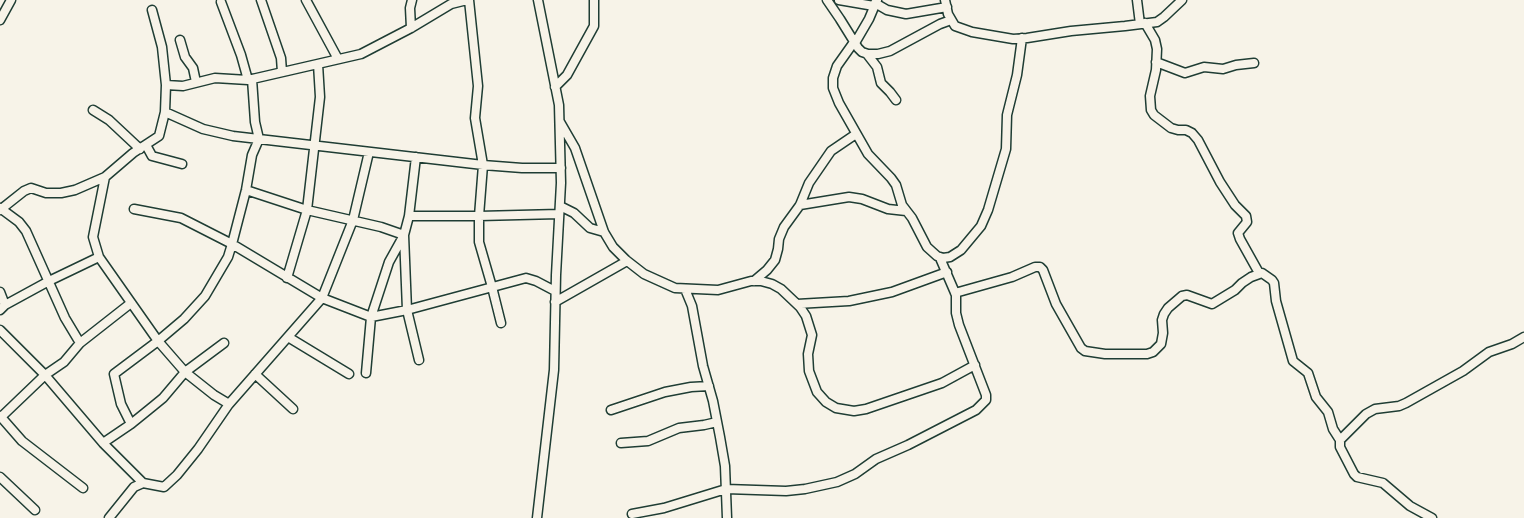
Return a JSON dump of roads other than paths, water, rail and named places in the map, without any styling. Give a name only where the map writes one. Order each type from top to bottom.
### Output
[{"type":"street","points":[[0,20],[11,0]]},
{"type":"street","points":[[261,0],[281,58],[282,72]]},
{"type":"street","points":[[306,0],[338,59]]},
{"type":"street","points":[[411,28],[410,8],[412,0]]},
{"type":"street","points":[[166,85],[183,86],[215,78],[250,79],[361,54],[411,28],[451,4],[468,0],[478,86],[475,118],[483,165],[479,216],[479,242],[501,323]]},
{"type":"street","points":[[537,518],[554,370],[560,168],[559,105],[538,0]]},
{"type":"street","points":[[556,87],[570,70],[594,26],[594,0]]},
{"type":"street","points":[[827,0],[854,43],[862,52],[867,54],[878,54],[890,51],[940,24],[951,20]]},
{"type":"street","points":[[839,0],[875,3],[887,10],[906,14],[946,4],[951,20],[955,26],[972,32],[1014,38],[1157,22],[1182,0]]},
{"type":"street","points":[[1137,0],[1143,24],[1155,40],[1157,48],[1150,96],[1151,110],[1171,128],[1186,130],[1192,133],[1198,140],[1220,182],[1247,219],[1247,222],[1238,233],[1259,273]]},
{"type":"street","points":[[131,424],[121,404],[114,374],[158,341],[184,319],[206,296],[228,257],[246,190],[252,155],[258,139],[250,79],[221,2]]},
{"type":"street","points":[[632,514],[664,508],[726,489],[786,491],[805,489],[836,482],[855,474],[876,459],[908,445],[976,410],[986,400],[986,395],[959,324],[956,313],[955,293],[947,272],[940,258],[927,247],[912,218],[906,211],[891,178],[868,154],[839,103],[834,88],[834,78],[837,66],[854,43],[869,18],[875,3]]},
{"type":"street","points":[[80,343],[65,318],[26,232],[19,222],[0,209],[24,191],[31,188],[46,193],[61,193],[75,190],[105,177],[159,136],[165,112],[166,85],[162,47],[152,10]]},
{"type":"street","points":[[940,258],[950,257],[961,250],[981,226],[988,210],[1006,149],[1007,115],[1017,75],[1022,38]]},
{"type":"street","points":[[180,40],[185,58],[193,68],[196,82]]},
{"type":"street","points":[[867,54],[877,67],[881,83],[896,100]]},
{"type":"street","points":[[1156,62],[1185,73],[1204,67],[1224,70],[1236,65],[1254,62]]},
{"type":"street","points":[[287,278],[307,210],[320,98],[318,64]]},
{"type":"street","points":[[93,110],[109,120],[152,156],[182,164]]},
{"type":"street","points":[[165,112],[203,129],[233,136],[483,165],[522,168],[560,168]]},
{"type":"street","points":[[560,122],[574,148],[604,232],[613,247],[627,261],[644,274],[675,288],[718,290],[761,280],[781,289],[797,304],[806,316],[812,336],[808,363],[814,384],[821,398],[836,408],[854,412],[881,404],[942,383],[975,365]]},
{"type":"street","points":[[754,281],[767,270],[774,260],[778,249],[779,239],[784,227],[800,205],[809,183],[831,151],[856,134]]},
{"type":"street","points":[[0,330],[45,375],[103,443],[143,483],[164,487],[177,476],[198,449],[229,404],[322,298],[353,220],[369,152]]},
{"type":"street","points":[[366,373],[371,317],[389,262],[404,235],[409,216],[416,157]]},
{"type":"street","points":[[105,177],[93,237],[99,257],[158,341],[185,372],[214,395],[229,404]]},
{"type":"street","points":[[246,190],[307,210],[353,220],[404,235]]},
{"type":"street","points":[[800,205],[849,197],[862,199],[888,209],[906,211]]},
{"type":"street","points":[[134,209],[181,218],[232,244],[322,298],[371,317],[407,310],[526,278],[536,281],[556,292]]},
{"type":"street","points":[[409,216],[479,216],[559,210],[574,213],[590,228],[604,232]]},
{"type":"street","points":[[404,235],[407,310],[419,360]]},
{"type":"street","points":[[0,292],[3,308],[49,281],[99,257]]},
{"type":"street","points":[[555,302],[627,261]]},
{"type":"street","points":[[955,293],[1012,277],[1035,267],[1040,267],[1043,270],[1056,304],[1081,348],[1085,351],[1105,354],[1147,354],[1153,352],[1161,344],[1163,333],[1162,320],[1164,314],[1168,308],[1182,296],[1187,295],[1212,304],[1235,290],[1251,276],[1262,273],[1268,276],[1274,283],[1276,301],[1293,361],[1308,372],[1316,397],[1328,412],[1333,429],[1340,440],[1340,447],[1354,474],[1357,477],[1383,483],[1397,494],[1404,502],[1432,518]]},
{"type":"street","points":[[797,304],[849,301],[892,292],[947,272]]},
{"type":"street","points":[[685,289],[692,306],[703,366],[717,422],[725,466],[727,518]]},
{"type":"street","points":[[83,488],[22,441],[0,417],[45,375],[64,362],[80,343],[131,303]]},
{"type":"street","points":[[288,337],[349,374]]},
{"type":"street","points":[[1340,440],[1366,414],[1375,409],[1399,406],[1406,403],[1462,371],[1488,352],[1512,344],[1524,337]]},
{"type":"street","points":[[103,443],[131,424],[163,398],[185,372],[224,343]]},
{"type":"street","points":[[255,374],[293,409]]},
{"type":"street","points":[[611,410],[665,392],[691,387],[709,386]]},
{"type":"street","points":[[621,443],[648,441],[679,428],[717,422]]},
{"type":"street","points":[[0,477],[35,510]]},
{"type":"street","points":[[109,518],[134,487],[143,483]]}]
